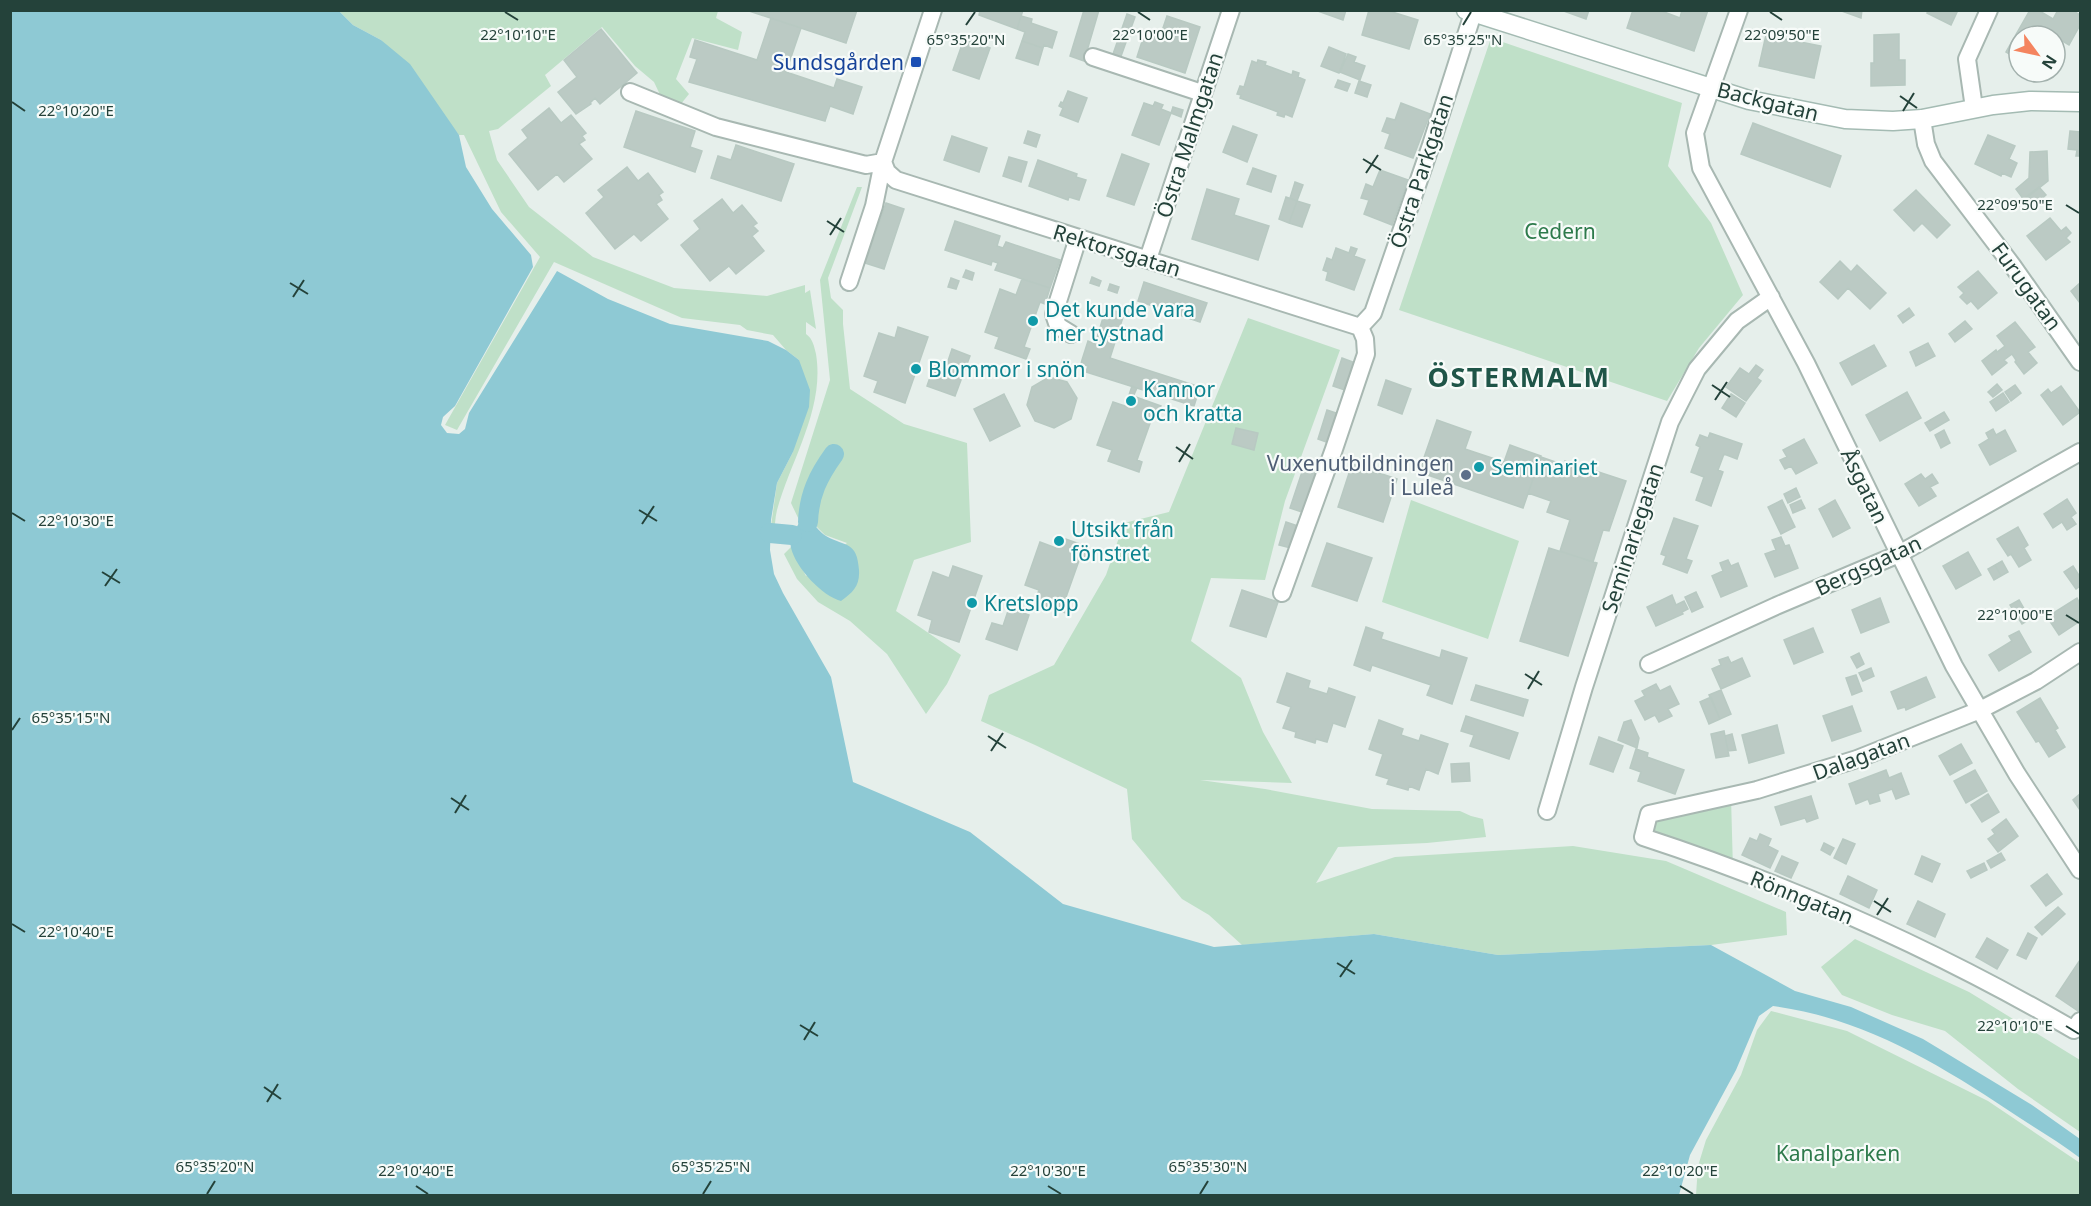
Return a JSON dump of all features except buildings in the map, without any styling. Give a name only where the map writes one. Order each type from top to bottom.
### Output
[{"type":"street","points":[[849,282],[874,206],[883,162],[933,10]]},
{"type":"street","name":"Östra Malmgatan","points":[[1148,259],[1231,10]]},
{"type":"street","name":"Åsgatan","points":[[1739,10],[1695,133],[1701,168],[1771,297],[1954,666],[2023,784],[2080,870]]},
{"type":"street","points":[[1974,108],[1967,59],[1989,10]]},
{"type":"street","name":"Backgatan","points":[[1471,11],[1749,100],[1845,119],[1893,121],[1922,119],[1974,108],[2030,101],[2080,102]]},
{"type":"street","name":"Östra Parkgatan","points":[[1360,327],[1374,313],[1431,145],[1471,11]]},
{"type":"street","points":[[1093,57],[1202,93]]},
{"type":"street","points":[[630,92],[716,127],[866,165],[883,162]]},
{"type":"street","name":"Furugatan","points":[[1922,119],[1926,144],[1933,161],[2012,265],[2080,362]]},
{"type":"street","name":"Rektorsgatan","points":[[883,162],[886,172],[896,180],[1360,327]]},
{"type":"street","points":[[1071,334],[1058,326],[1054,314],[1078,238]]},
{"type":"street","name":"Seminariegatan","points":[[1547,811],[1584,687],[1670,422],[1697,369],[1737,321],[1771,297]]},
{"type":"street","points":[[1282,593],[1366,354],[1365,339],[1360,327]]},
{"type":"street","name":"Bergsgatan","points":[[1649,664],[1776,606],[1899,554],[2080,452]]},
{"type":"street","name":"Dalagatan","points":[[1643,837],[1649,814],[1757,790],[1857,759],[1980,710],[2036,681],[2080,652]]},
{"type":"street","name":"Rönngatan","points":[[1643,837],[1701,856],[1815,901],[1901,939],[1967,971],[2074,1030],[2080,1021]]},
{"type":"green space","points":[[339,11],[718,11],[716,18],[742,32],[738,50],[692,38],[676,79],[689,94],[676,110],[663,101],[654,82],[635,66],[602,27],[545,75],[551,86],[498,129],[489,131],[497,160],[529,207],[593,257],[674,288],[767,296],[805,285],[805,293],[810,290],[816,329],[806,322],[806,334],[812,340],[816,354],[816,394],[805,434],[777,510],[774,533],[770,533],[777,483],[793,452],[799,360],[786,350],[773,335],[747,330],[740,325],[682,318],[554,262],[457,430],[445,425],[540,257],[501,212],[464,135],[459,135],[381,40],[353,25]]},
{"type":"green space","name":"Cedern","points":[[1491,38],[1682,103],[1668,166],[1711,223],[1743,295],[1699,348],[1667,401],[1399,310]]},
{"type":"green space","points":[[857,187],[862,187],[828,278],[831,298],[843,310],[850,389],[904,424],[967,443],[971,542],[914,560],[896,611],[961,655],[947,684],[926,714],[887,654],[850,621],[818,602],[797,579],[784,554],[791,547],[806,576],[847,543],[825,535],[812,522],[800,522],[791,503],[830,380],[820,280]]},
{"type":"green space","points":[[1248,318],[1340,350],[1285,501],[1265,580],[1211,578],[1191,641],[1241,678],[1263,732],[1292,783],[1200,780],[1265,789],[1372,809],[1460,811],[1483,819],[1486,837],[1427,843],[1338,847],[1316,883],[1395,857],[1573,846],[1666,861],[1786,912],[1787,935],[1711,945],[1498,955],[1374,934],[1242,945],[1209,915],[1182,899],[1132,839],[1127,789],[981,721],[989,695],[1054,665],[1106,575],[1124,523],[1169,512]]},
{"type":"green space","points":[[1411,500],[1519,541],[1488,639],[1382,602]]},
{"type":"green space","points":[[1731,797],[1733,870],[1644,836],[1647,823]]},
{"type":"green space","points":[[1855,939],[1969,992],[2080,1060],[2080,1132],[2018,1089],[1945,1031],[1892,1015],[1842,995],[1821,967]]},
{"type":"green space","name":"Kanalparken","points":[[1771,1011],[1847,1031],[1988,1101],[2080,1163],[2080,1195],[1696,1195],[1698,1166],[1706,1140],[1741,1075],[1757,1030]]},
{"type":"water","points":[[10,11],[339,11],[353,25],[381,40],[410,64],[459,135],[466,167],[492,209],[531,255],[533,267],[455,406],[443,417],[441,425],[447,433],[459,434],[465,429],[469,413],[557,271],[608,299],[670,324],[768,341],[799,360],[810,390],[809,407],[793,452],[777,483],[771,520],[770,550],[774,574],[783,593],[831,677],[853,782],[970,832],[1063,904],[1214,947],[1374,934],[1498,955],[1711,945],[1795,991],[1851,1007],[1923,1039],[2032,1105],[2080,1139],[2080,1158],[1962,1081],[1903,1047],[1840,1021],[1773,1006],[1759,1016],[1736,1070],[1690,1155],[1679,1195],[11,1195]]},
{"type":"water","points":[[800,522],[812,522],[824,535],[849,546],[856,554],[859,570],[857,584],[841,601],[818,587],[798,564],[791,548],[791,541]]},
{"type":"waterway","points":[[808,522],[815,486],[834,454]]},
{"type":"waterway","points":[[770,533],[792,535]]},
{"type":"place","name":"Sundsgården","points":[[916,62]]},
{"type":"place","name":"Det kunde vara mer tystnad","points":[[1033,321]]},
{"type":"place","name":"Blommor i snön","points":[[916,369]]},
{"type":"place","name":"Kannor och kratta","points":[[1131,401]]},
{"type":"place","name":"Seminariet","points":[[1479,467]]},
{"type":"place","name":"Vuxenutbildningen i Luleå","points":[[1466,475]]},
{"type":"place","name":"Utsikt från fönstret","points":[[1059,541]]},
{"type":"place","name":"Kretslopp","points":[[972,603]]},
{"type":"district","name":"ÖSTERMALM","points":[[1519,376]]}]
